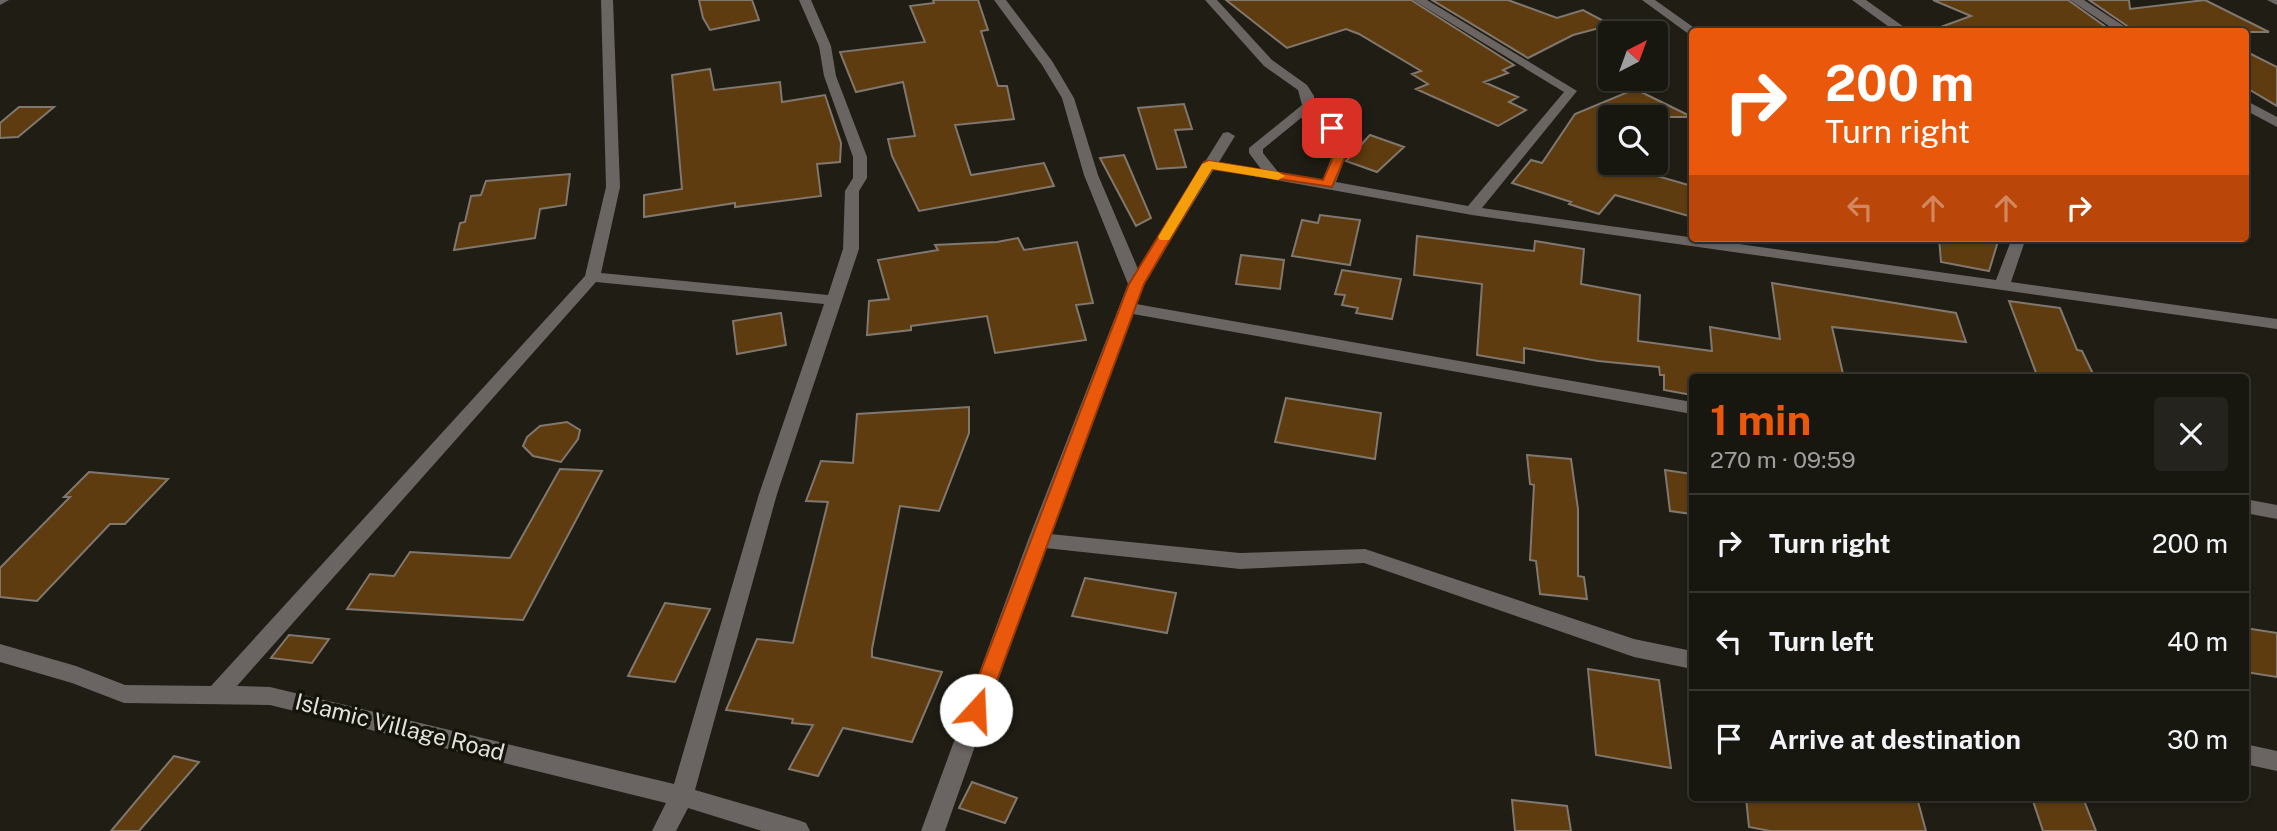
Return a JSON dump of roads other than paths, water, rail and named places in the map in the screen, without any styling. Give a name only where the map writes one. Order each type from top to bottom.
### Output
[{"type":"street","points":[[216,695],[592,277],[613,187],[607,0]]},
{"type":"street","points":[[664,831],[682,796],[768,494],[851,249],[852,191],[860,178],[860,157],[830,76],[825,46],[805,0]]},
{"type":"street","points":[[1000,0],[1048,64],[1068,98],[1091,175],[1136,284]]},
{"type":"street","points":[[1211,0],[1268,63],[1303,88],[1308,96],[1308,106],[1256,148],[1256,153],[1273,175]]},
{"type":"street","points":[[1419,0],[1572,92],[1472,211]]},
{"type":"street","points":[[1648,0],[1689,29]]},
{"type":"street","points":[[1858,0],[1899,28]]},
{"type":"street","points":[[2076,0],[2121,28]]},
{"type":"street","points":[[2249,106],[2277,123]]},
{"type":"street","points":[[1301,113],[1332,128],[1341,138],[1342,148],[1328,185]]},
{"type":"street","points":[[933,831],[1038,540],[1136,284],[1228,136]]},
{"type":"street","points":[[1209,164],[1472,211],[1689,237]]},
{"type":"street","points":[[2002,286],[2018,242]]},
{"type":"street","points":[[1741,243],[2002,286],[2277,324]]},
{"type":"street","points":[[592,277],[834,300]]},
{"type":"street","points":[[1128,308],[1689,407]]},
{"type":"street","points":[[2249,507],[2277,512]]},
{"type":"street","points":[[1038,540],[1240,561],[1365,556],[1634,648],[1689,659]]},
{"type":"street","name":"Islamic Village Road","points":[[0,653],[76,675],[124,695],[270,696],[682,796],[798,831]]},
{"type":"street","points":[[2249,755],[2277,761]]}]
